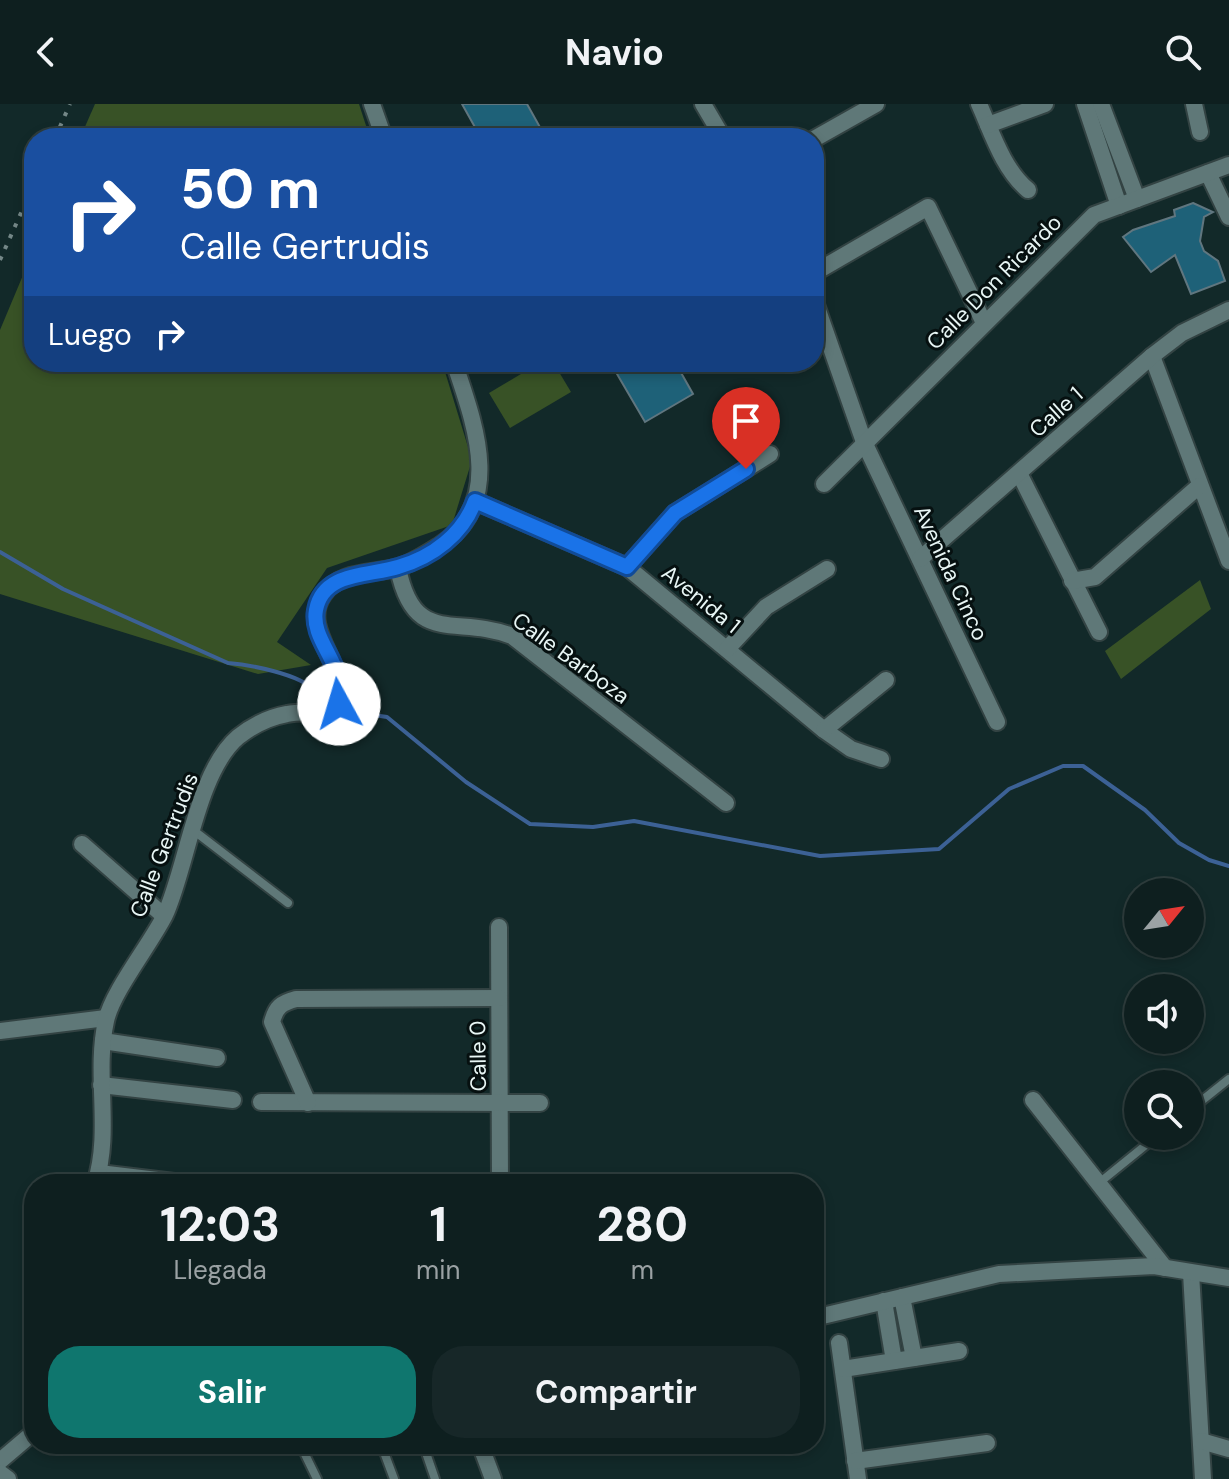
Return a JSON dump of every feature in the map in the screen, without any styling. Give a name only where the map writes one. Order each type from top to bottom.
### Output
[{"type":"street","points":[[372,104],[380,128]]},
{"type":"street","points":[[703,104],[717,128]]},
{"type":"street","points":[[824,133],[876,104]]},
{"type":"street","points":[[979,104],[1016,180],[1028,190]]},
{"type":"street","points":[[988,125],[1045,104]]},
{"type":"street","points":[[1085,104],[1119,206]]},
{"type":"street","points":[[1101,104],[1137,199]]},
{"type":"street","points":[[1194,104],[1200,132]]},
{"type":"street","name":"Calle Don Ricardo","points":[[824,484],[1094,215],[1229,165]]},
{"type":"street","points":[[1208,173],[1229,217]]},
{"type":"street","points":[[824,267],[928,207],[984,323]]},
{"type":"street","name":"Calle 1","points":[[920,559],[1020,475],[1152,356],[1182,333],[1229,310]]},
{"type":"street","name":"Avenida Cinco","points":[[824,328],[864,442],[997,722]]},
{"type":"street","points":[[1152,356],[1229,561]]},
{"type":"street","name":"Calle Gertrudis","points":[[99,1174],[103,1150],[101,1085],[106,1018],[164,916],[192,829],[218,765],[236,739],[269,720],[325,712],[339,704],[342,683],[319,634],[315,611],[323,593],[359,573],[398,568],[454,536],[467,522],[475,501],[480,467],[477,429],[457,372]]},
{"type":"street","points":[[627,567],[675,513],[770,454]]},
{"type":"street","points":[[1020,475],[1099,632]]},
{"type":"street","points":[[1072,581],[1095,577],[1199,486]]},
{"type":"street","name":"Avenida 1","points":[[475,501],[627,567],[824,730],[851,749],[881,759]]},
{"type":"street","name":"Calle Barboza","points":[[398,568],[404,596],[428,621],[494,629],[512,636],[726,803]]},
{"type":"street","points":[[727,649],[766,607],[827,569]]},
{"type":"street","points":[[824,730],[886,680]]},
{"type":"street","points":[[82,844],[164,916]]},
{"type":"street","name":"Calle 0","points":[[499,927],[500,1174]]},
{"type":"street","points":[[308,1103],[272,1022],[275,1010],[282,1003],[296,999],[499,998]]},
{"type":"street","points":[[0,1031],[106,1018]]},
{"type":"street","points":[[103,1041],[217,1058]]},
{"type":"street","points":[[101,1085],[233,1100]]},
{"type":"street","points":[[1033,1100],[1165,1268]]},
{"type":"street","points":[[261,1102],[540,1103]]},
{"type":"street","points":[[824,1316],[999,1274],[1165,1268],[1229,1278]]},
{"type":"street","points":[[1191,1273],[1203,1479]]},
{"type":"street","points":[[902,1297],[914,1358]]},
{"type":"street","points":[[884,1301],[894,1361]]},
{"type":"street","points":[[839,1343],[858,1479]]},
{"type":"street","points":[[843,1369],[959,1351]]},
{"type":"street","points":[[0,1461],[24,1441]]},
{"type":"street","points":[[1201,1441],[1229,1449]]},
{"type":"street","points":[[855,1461],[987,1443]]},
{"type":"street","points":[[484,1454],[493,1479]]},
{"type":"street","points":[[0,1473],[8,1479]]},
{"type":"lane","points":[[192,829],[288,903]]},
{"type":"lane","points":[[1204,1099],[1229,1079]]},
{"type":"lane","points":[[1098,1183],[1139,1150]]},
{"type":"lane","points":[[305,1454],[317,1479]]},
{"type":"lane","points":[[385,1454],[394,1479]]},
{"type":"lane","points":[[426,1454],[435,1479]]},
{"type":"green space","points":[[95,104],[359,104],[367,128],[84,128]]},
{"type":"green space","points":[[24,273],[24,372],[445,372],[472,460],[452,525],[327,568],[277,642],[311,665],[258,674],[0,594],[0,330]]},
{"type":"green space","points":[[524,372],[559,372],[571,392],[510,428],[489,393]]},
{"type":"green space","points":[[1200,580],[1211,609],[1121,679],[1105,651]]},
{"type":"building","points":[[462,104],[527,104],[540,128],[475,128]]},
{"type":"building","points":[[1193,203],[1213,212],[1204,217],[1200,241],[1204,251],[1218,261],[1225,281],[1191,294],[1175,255],[1151,272],[1123,237],[1133,230],[1175,216],[1174,210]]},
{"type":"building","points":[[616,372],[681,372],[693,394],[645,422]]},
{"type":"waterway","points":[[0,552],[63,589],[228,663],[261,668],[297,679],[314,690],[323,707]]},
{"type":"waterway","points":[[340,710],[387,717],[466,782],[530,824],[593,827],[634,821],[820,856],[939,849],[1009,789],[1063,766],[1083,766],[1145,810],[1179,843],[1209,860],[1229,866]]},
{"type":"railway","points":[[59,128],[70,104]]},
{"type":"railway","points":[[0,260],[24,206]]},
{"type":"route","points":[[339,704],[341,677],[319,634],[315,611],[323,593],[343,579],[359,573],[398,568],[430,552],[454,536],[467,522],[475,501],[627,567],[675,513],[746,469]]}]
